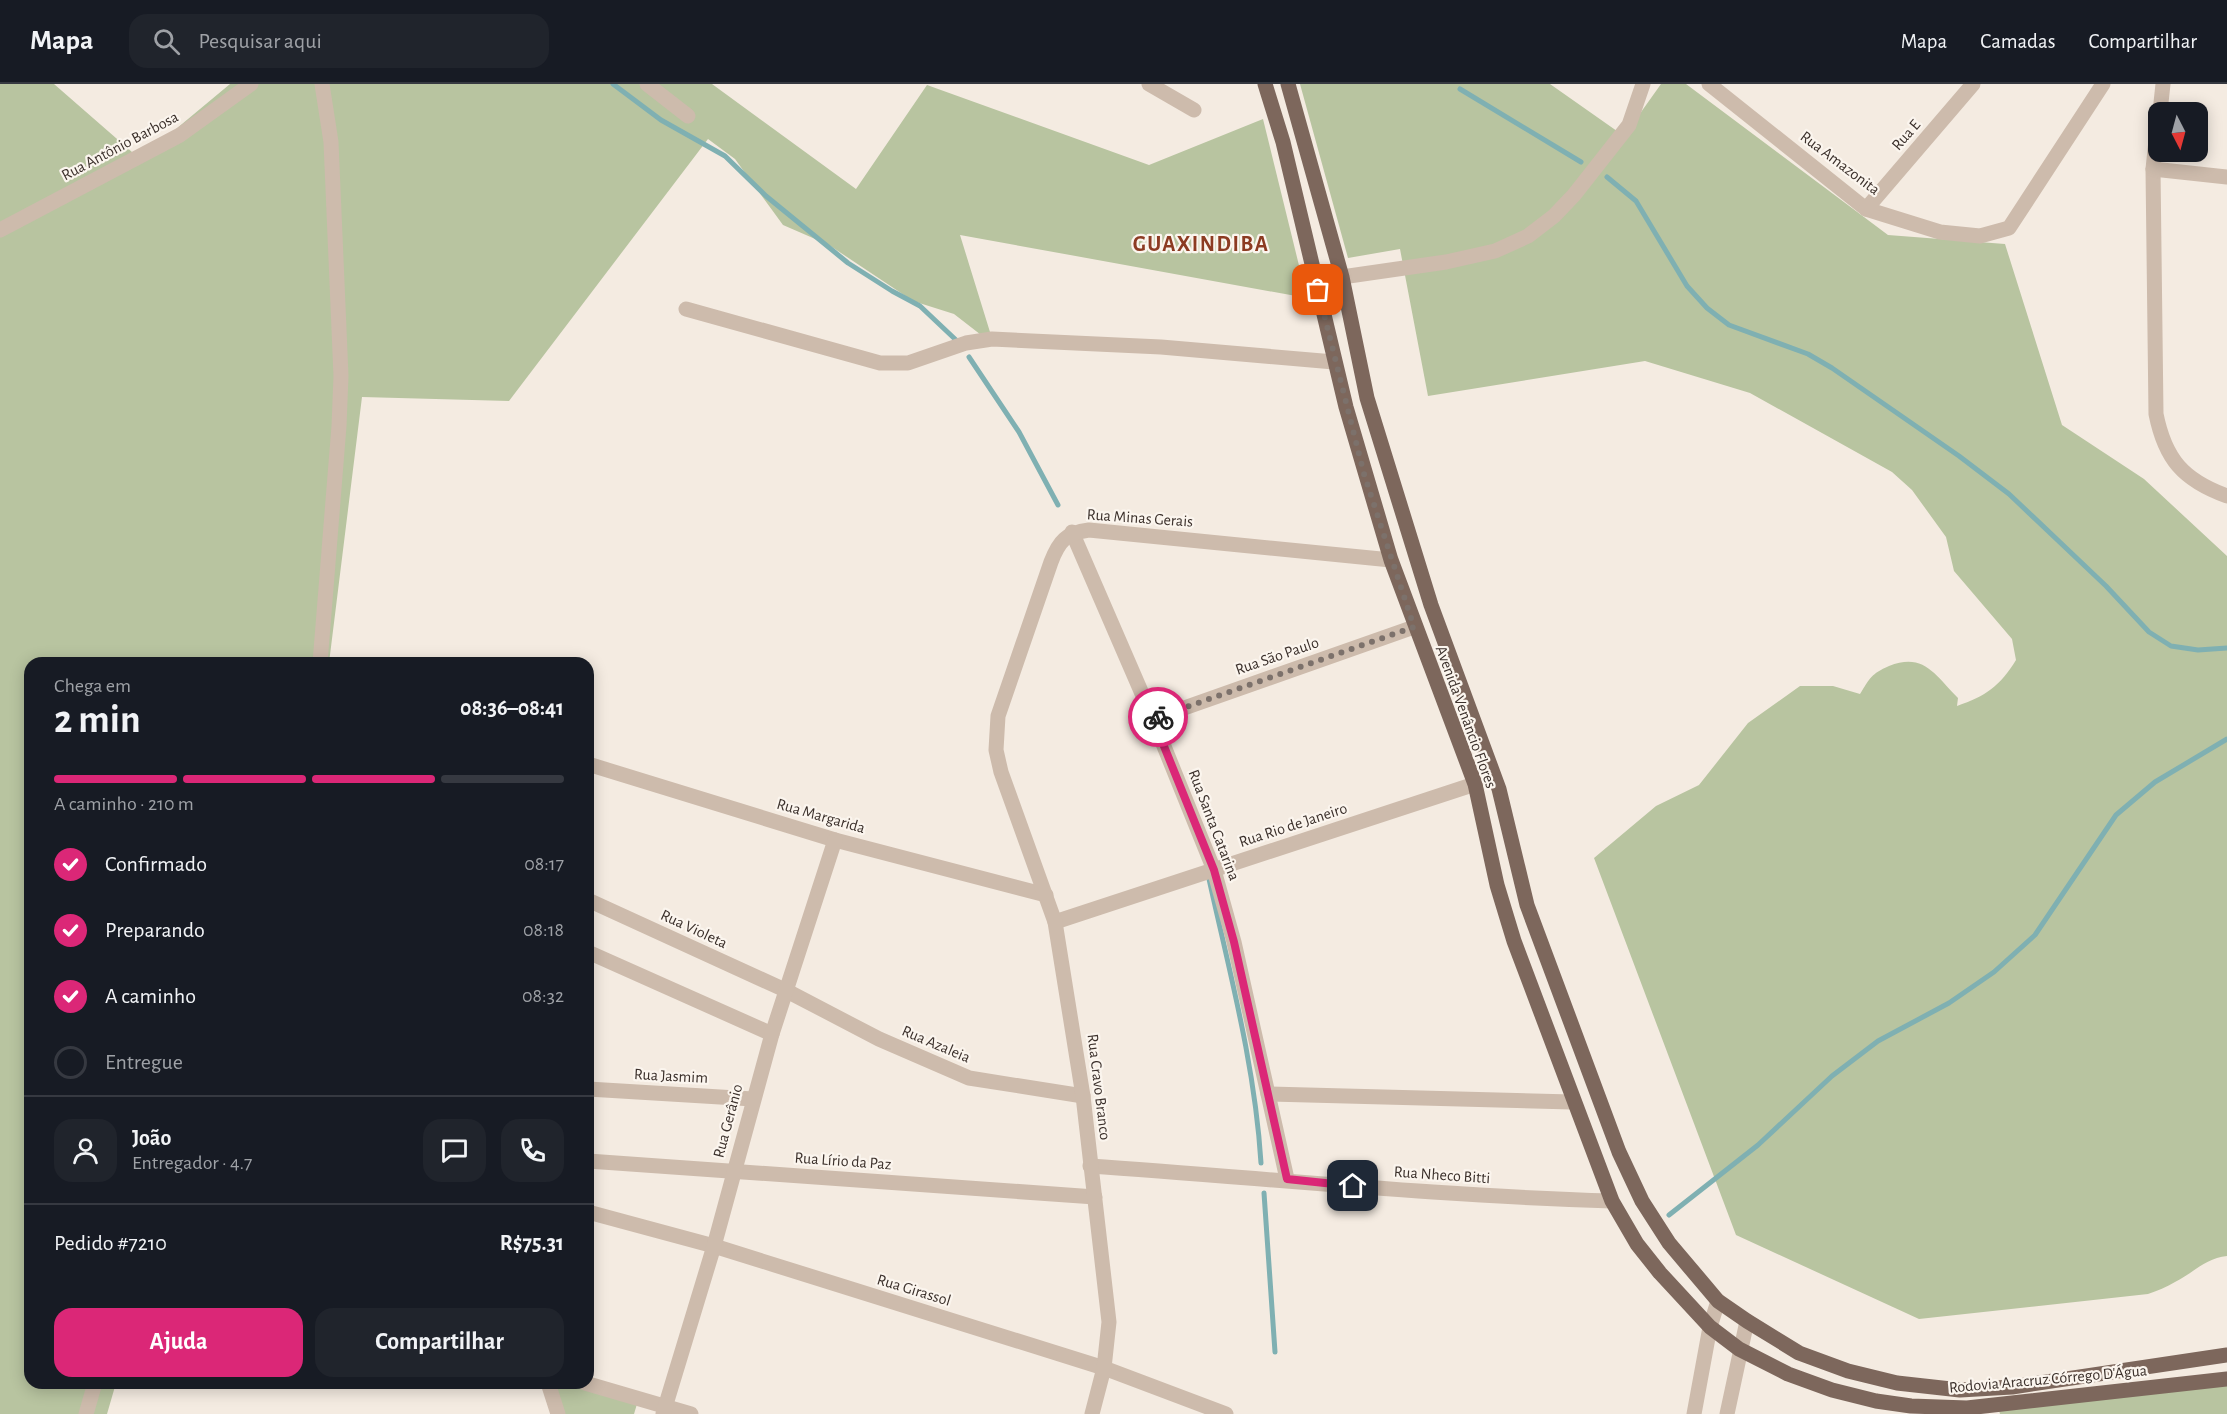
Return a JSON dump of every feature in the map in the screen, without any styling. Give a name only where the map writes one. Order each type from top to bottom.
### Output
[{"type":"main road","name":"Avenida Venâncio Flores","points":[[1265,84],[1283,142],[1334,362],[1391,560],[1414,627],[1475,784],[1505,914],[1572,1102],[1612,1201],[1637,1244],[1660,1274],[1710,1328]]},
{"type":"main road","name":"Avenida Venâncio Flores","points":[[1288,84],[1342,277],[1367,398],[1431,605],[1499,789],[1527,905],[1619,1152],[1641,1200],[1669,1243],[1718,1301]]},
{"type":"main road","name":"Rodovia Aracruz Córrego D'Água","points":[[1718,1301],[1799,1353],[1848,1371],[1897,1383],[1960,1390],[2076,1378],[2227,1355]]},
{"type":"main road","name":"Rodovia Aracruz Córrego D'Água","points":[[1710,1328],[1739,1349],[1780,1371],[1832,1390],[1911,1406],[1966,1408],[2003,1405],[2227,1379]]},
{"type":"street","name":"Rua Antônio Barbosa","points":[[0,230],[180,135],[251,84]]},
{"type":"street","points":[[320,657],[339,426],[340,376],[331,142],[322,84]]},
{"type":"street","points":[[647,84],[688,116]]},
{"type":"street","points":[[1149,84],[1194,110]]},
{"type":"street","points":[[1342,277],[1446,262],[1495,251],[1528,236],[1568,202],[1629,125],[1643,84]]},
{"type":"street","name":"Rua Amazonita","points":[[1708,84],[1866,209],[1940,232],[1980,236],[2009,228],[2103,84]]},
{"type":"street","name":"Rua E","points":[[1866,209],[1973,84]]},
{"type":"street","points":[[2161,102],[2163,84]]},
{"type":"street","points":[[2154,162],[2156,414],[2160,435],[2174,463],[2201,485],[2227,496]]},
{"type":"street","points":[[2153,169],[2227,177]]},
{"type":"street","points":[[686,309],[880,363],[908,363],[966,343],[992,339],[1161,347],[1334,362]]},
{"type":"street","name":"Rua Minas Gerais","points":[[1001,772],[995,735],[998,716],[1059,541],[1072,532],[1089,530],[1129,533],[1391,560]]},
{"type":"street","name":"Rua Santa Catarina","points":[[1072,532],[1153,719],[1214,870],[1234,942],[1287,1179]]},
{"type":"street","name":"Rua São Paulo","points":[[1153,719],[1414,627]]},
{"type":"street","name":"Rua Margarida","points":[[594,766],[835,840],[1046,895]]},
{"type":"street","name":"Rua Cravo Branco","points":[[1001,772],[1055,922],[1083,1096],[1109,1322],[1104,1368],[1092,1414]]},
{"type":"street","name":"Rua Rio de Janeiro","points":[[1055,922],[1475,784]]},
{"type":"street","name":"Rua Gerânio","points":[[664,1410],[714,1246],[785,990],[835,840]]},
{"type":"street","name":"Rua Violeta","points":[[594,903],[785,990]]},
{"type":"street","points":[[594,955],[772,1034]]},
{"type":"street","name":"Rua Azaleia","points":[[785,990],[879,1039],[969,1078],[1083,1096]]},
{"type":"street","name":"Rua Jasmim","points":[[594,1089],[753,1099]]},
{"type":"street","points":[[1268,1094],[1572,1102]]},
{"type":"street","name":"Rua Lírio da Paz","points":[[594,1161],[1095,1197]]},
{"type":"street","name":"Rua Nheco Bitti","points":[[1090,1166],[1287,1179],[1419,1193],[1612,1201]]},
{"type":"street","name":"Rua Girassol","points":[[594,1214],[714,1246],[1104,1368],[1186,1407],[1226,1414]]},
{"type":"street","points":[[1694,1414],[1710,1328],[1718,1301]]},
{"type":"street","points":[[1726,1414],[1747,1321]]},
{"type":"street","points":[[594,1386],[664,1410],[691,1414]]},
{"type":"street","points":[[86,1414],[93,1389]]},
{"type":"street","points":[[550,1389],[558,1414]]},
{"type":"green space","points":[[0,84],[54,84],[140,159],[230,84],[712,84],[856,189],[927,85],[1149,165],[1263,119],[1307,298],[960,235],[994,345],[954,314],[913,301],[829,245],[783,225],[735,159],[708,139],[509,401],[362,397],[330,657],[24,657],[24,1389],[114,1389],[107,1414],[0,1414]]},
{"type":"green space","points":[[1300,84],[1550,84],[1624,136],[1661,84],[1686,84],[1888,235],[2005,244],[2062,425],[2144,479],[2227,556],[2227,1256],[2206,1263],[2172,1284],[2148,1294],[1919,1319],[1736,1235],[1594,858],[1656,806],[1699,785],[1748,723],[1800,686],[1833,686],[1860,694],[1869,680],[1878,672],[1901,662],[1911,662],[1928,668],[1935,674],[1958,698],[1957,706],[1984,694],[2004,677],[2016,660],[2012,639],[1954,571],[1946,537],[1912,490],[1892,472],[1750,393],[1645,361],[1428,396],[1400,249],[1348,258]]},
{"type":"green space","points":[[2227,1379],[2227,1414],[2000,1414],[1998,1407]]},
{"type":"green space","points":[[552,1389],[591,1389],[637,1404],[634,1414],[562,1414]]},
{"type":"waterway","points":[[613,84],[661,120],[725,156],[766,196],[848,263],[920,306],[956,340]]},
{"type":"waterway","points":[[1460,89],[1581,162]]},
{"type":"waterway","points":[[1607,177],[1636,201],[1687,286],[1707,308],[1729,325],[1808,354],[1832,368],[1959,456],[2009,494],[2106,586],[2149,632],[2171,646],[2198,650],[2227,648]]},
{"type":"waterway","points":[[969,357],[1019,432],[1058,505]]},
{"type":"waterway","points":[[1669,1215],[1758,1145],[1832,1076],[1878,1041],[1949,1003],[1994,972],[2035,935],[2116,815],[2155,782],[2227,739]]},
{"type":"waterway","points":[[1209,879],[1247,1056],[1261,1163]]},
{"type":"waterway","points":[[1264,1193],[1275,1352]]},
{"type":"way so far","points":[[1158,717],[1414,627],[1364,474],[1334,362],[1318,290]]},
{"type":"district","name":"GUAXINDIBA","points":[[1201,244]]},
{"type":"route","points":[[1158,717],[1153,719],[1214,870],[1234,942],[1287,1179],[1353,1186]]}]
